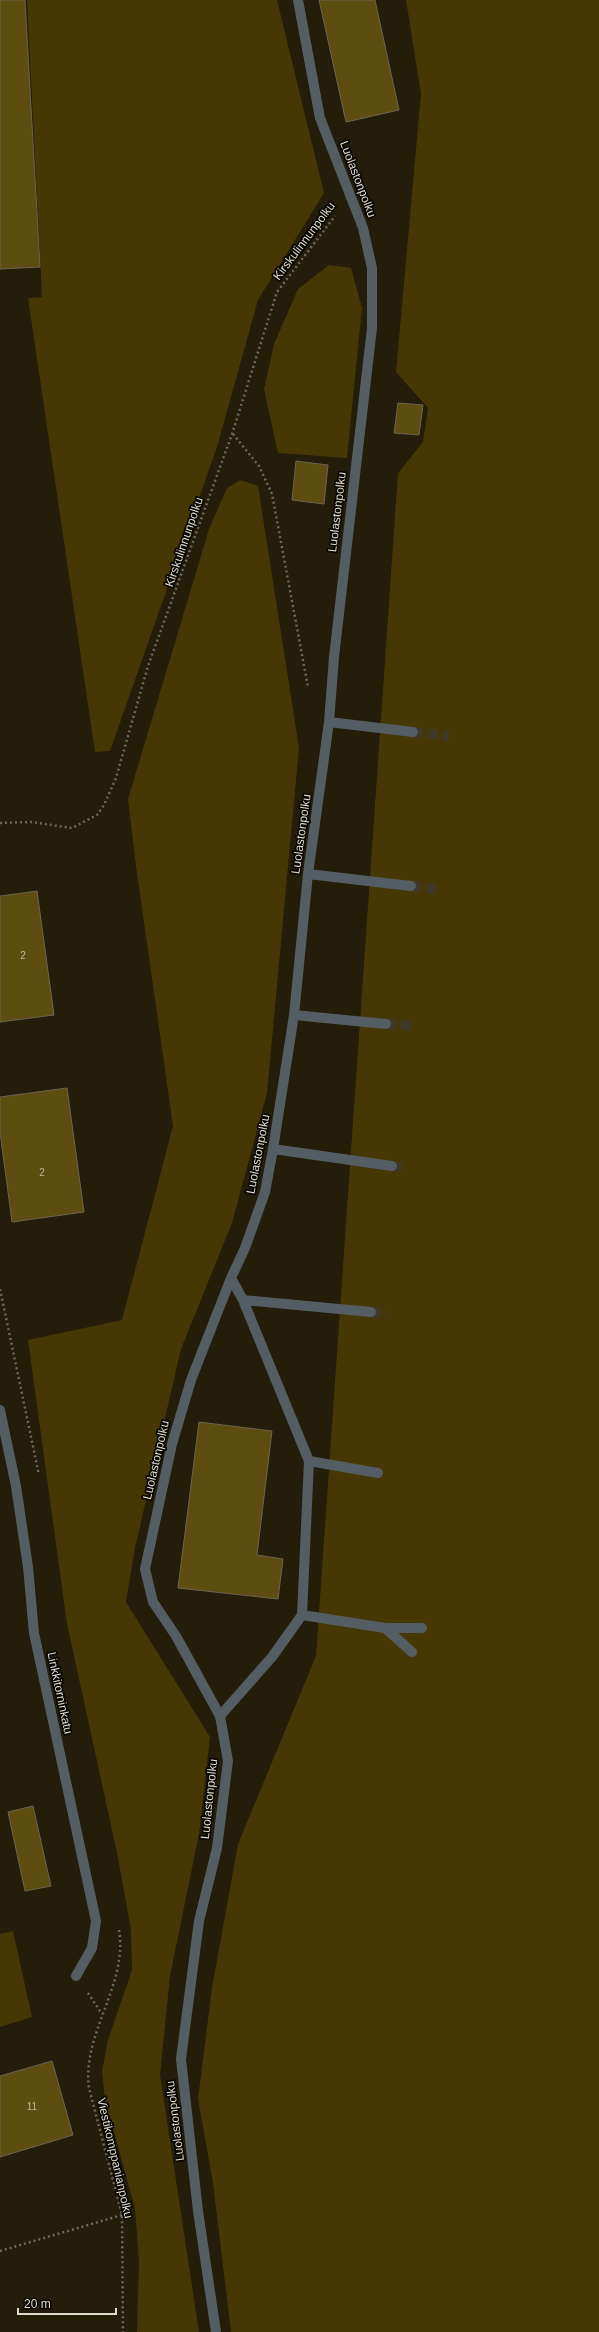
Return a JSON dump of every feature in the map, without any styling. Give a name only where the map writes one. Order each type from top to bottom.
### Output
[{"type":"street","name":"Luolastonpolku","points":[[216,2332],[198,2211],[181,2060],[199,1921],[217,1848],[228,1762],[220,1716],[176,1636],[153,1602],[146,1569],[172,1444],[190,1380],[231,1278],[245,1248],[265,1192],[273,1149],[294,1014],[308,874],[329,722],[334,657],[372,328],[372,268],[363,228],[320,118],[298,0]]},
{"type":"street","points":[[329,722],[414,732]]},
{"type":"street","points":[[308,874],[411,886]]},
{"type":"street","points":[[294,1014],[386,1024]]},
{"type":"street","points":[[273,1149],[392,1166]]},
{"type":"street","points":[[220,1716],[272,1657],[302,1615],[309,1461],[243,1300],[231,1278]]},
{"type":"street","points":[[243,1300],[371,1312]]},
{"type":"street","name":"Linkkitorninkatu","points":[[0,1410],[16,1486],[28,1567],[34,1633],[96,1921],[92,1948],[76,1976]]},
{"type":"street","points":[[309,1461],[378,1473]]},
{"type":"street","points":[[302,1615],[385,1628],[422,1628]]},
{"type":"street","points":[[385,1628],[412,1652]]},
{"type":"path","name":"Kirskulinnunpolku","points":[[0,822],[32,822],[72,828],[97,816],[104,805],[116,778],[148,666],[232,434],[249,375],[276,292],[350,195]]},
{"type":"path","points":[[232,434],[259,466],[272,494],[306,684],[310,690]]},
{"type":"path","points":[[0,1289],[39,1478]]},
{"type":"path","name":"Viestikomppanianpolku","points":[[118,1924],[120,1937],[119,1960],[114,1985],[92,2042],[88,2073],[89,2088],[122,2215],[123,2332]]},
{"type":"path","points":[[0,2251],[122,2215]]},
{"type":"shaded area","points":[[27,0],[277,0],[324,193],[258,300],[217,447],[110,751],[95,752],[28,298],[42,297]]},
{"type":"shaded area","points":[[406,0],[599,0],[599,2332],[231,2332],[213,2183],[198,2099],[212,1988],[238,1844],[316,1656],[398,473],[423,442],[428,408],[396,372],[421,94]]},
{"type":"shaded area","points":[[329,265],[351,268],[362,308],[347,458],[278,453],[264,389],[274,344],[298,289]]},
{"type":"shaded area","points":[[241,480],[258,486],[299,748],[267,1093],[232,1223],[181,1349],[135,1548],[126,1602],[210,1737],[199,1834],[170,1976],[160,2075],[199,2332],[137,2332],[139,2262],[135,2208],[105,2100],[102,2071],[108,2040],[132,1970],[131,1929],[116,1848],[67,1624],[28,1340],[122,1320],[173,1126],[136,866],[128,799],[209,529],[227,488]]},
{"type":"shaded area","points":[[13,1931],[32,2017],[0,2027],[0,1934]]},
{"type":"building","points":[[0,0],[25,0],[40,267],[0,269]]},
{"type":"building","points":[[319,0],[375,0],[399,110],[346,122]]},
{"type":"building","points":[[398,403],[423,405],[419,435],[394,433]]},
{"type":"building","points":[[296,461],[328,465],[324,504],[292,500]]},
{"type":"building","points":[[37,891],[54,1015],[0,1022],[0,896]]},
{"type":"building","points":[[67,1088],[84,1212],[12,1222],[0,1132],[0,1097]]},
{"type":"building","points":[[199,1422],[272,1431],[257,1555],[283,1559],[278,1599],[178,1588]]},
{"type":"building","points":[[33,1806],[51,1886],[25,1891],[8,1812]]},
{"type":"building","points":[[52,2061],[73,2135],[0,2157],[0,2076]]},
{"type":"tunnel","points":[[413,732],[449,736]]},
{"type":"tunnel","points":[[411,886],[439,890]]},
{"type":"tunnel","points":[[386,1024],[413,1026]]},
{"type":"tunnel","points":[[392,1166],[405,1168]]},
{"type":"tunnel","points":[[371,1312],[387,1314]]}]
